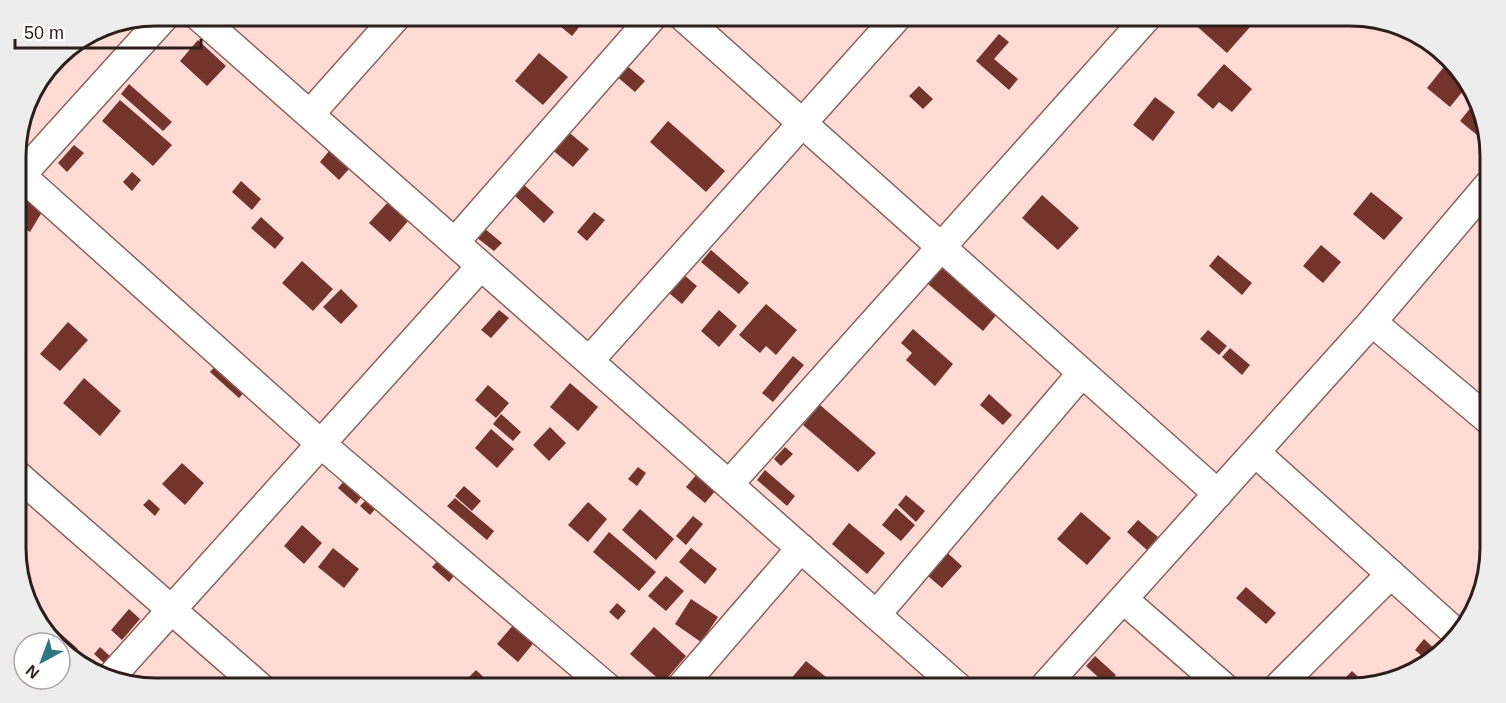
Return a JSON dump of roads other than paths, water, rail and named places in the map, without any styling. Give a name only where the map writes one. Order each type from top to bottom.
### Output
[{"type":"street","points":[[26,166],[156,26]]},
{"type":"street","points":[[210,26],[947,677]]},
{"type":"street","points":[[310,114],[388,26]]},
{"type":"street","points":[[455,242],[644,26]]},
{"type":"street","points":[[693,26],[1218,494]]},
{"type":"street","points":[[589,361],[889,26]]},
{"type":"street","points":[[729,484],[1139,26]]},
{"type":"street","points":[[26,184],[321,444],[596,678]]},
{"type":"street","points":[[1053,677],[1372,322],[1480,195]]},
{"type":"street","points":[[116,671],[481,266]]},
{"type":"street","points":[[1372,322],[1480,413]]},
{"type":"street","points":[[876,615],[1082,373]]},
{"type":"street","points":[[1255,452],[1452,629]]},
{"type":"street","points":[[26,483],[249,678]]},
{"type":"street","points":[[689,678],[801,548]]},
{"type":"street","points":[[1288,677],[1391,574]]},
{"type":"street","points":[[1123,599],[1213,677]]}]
